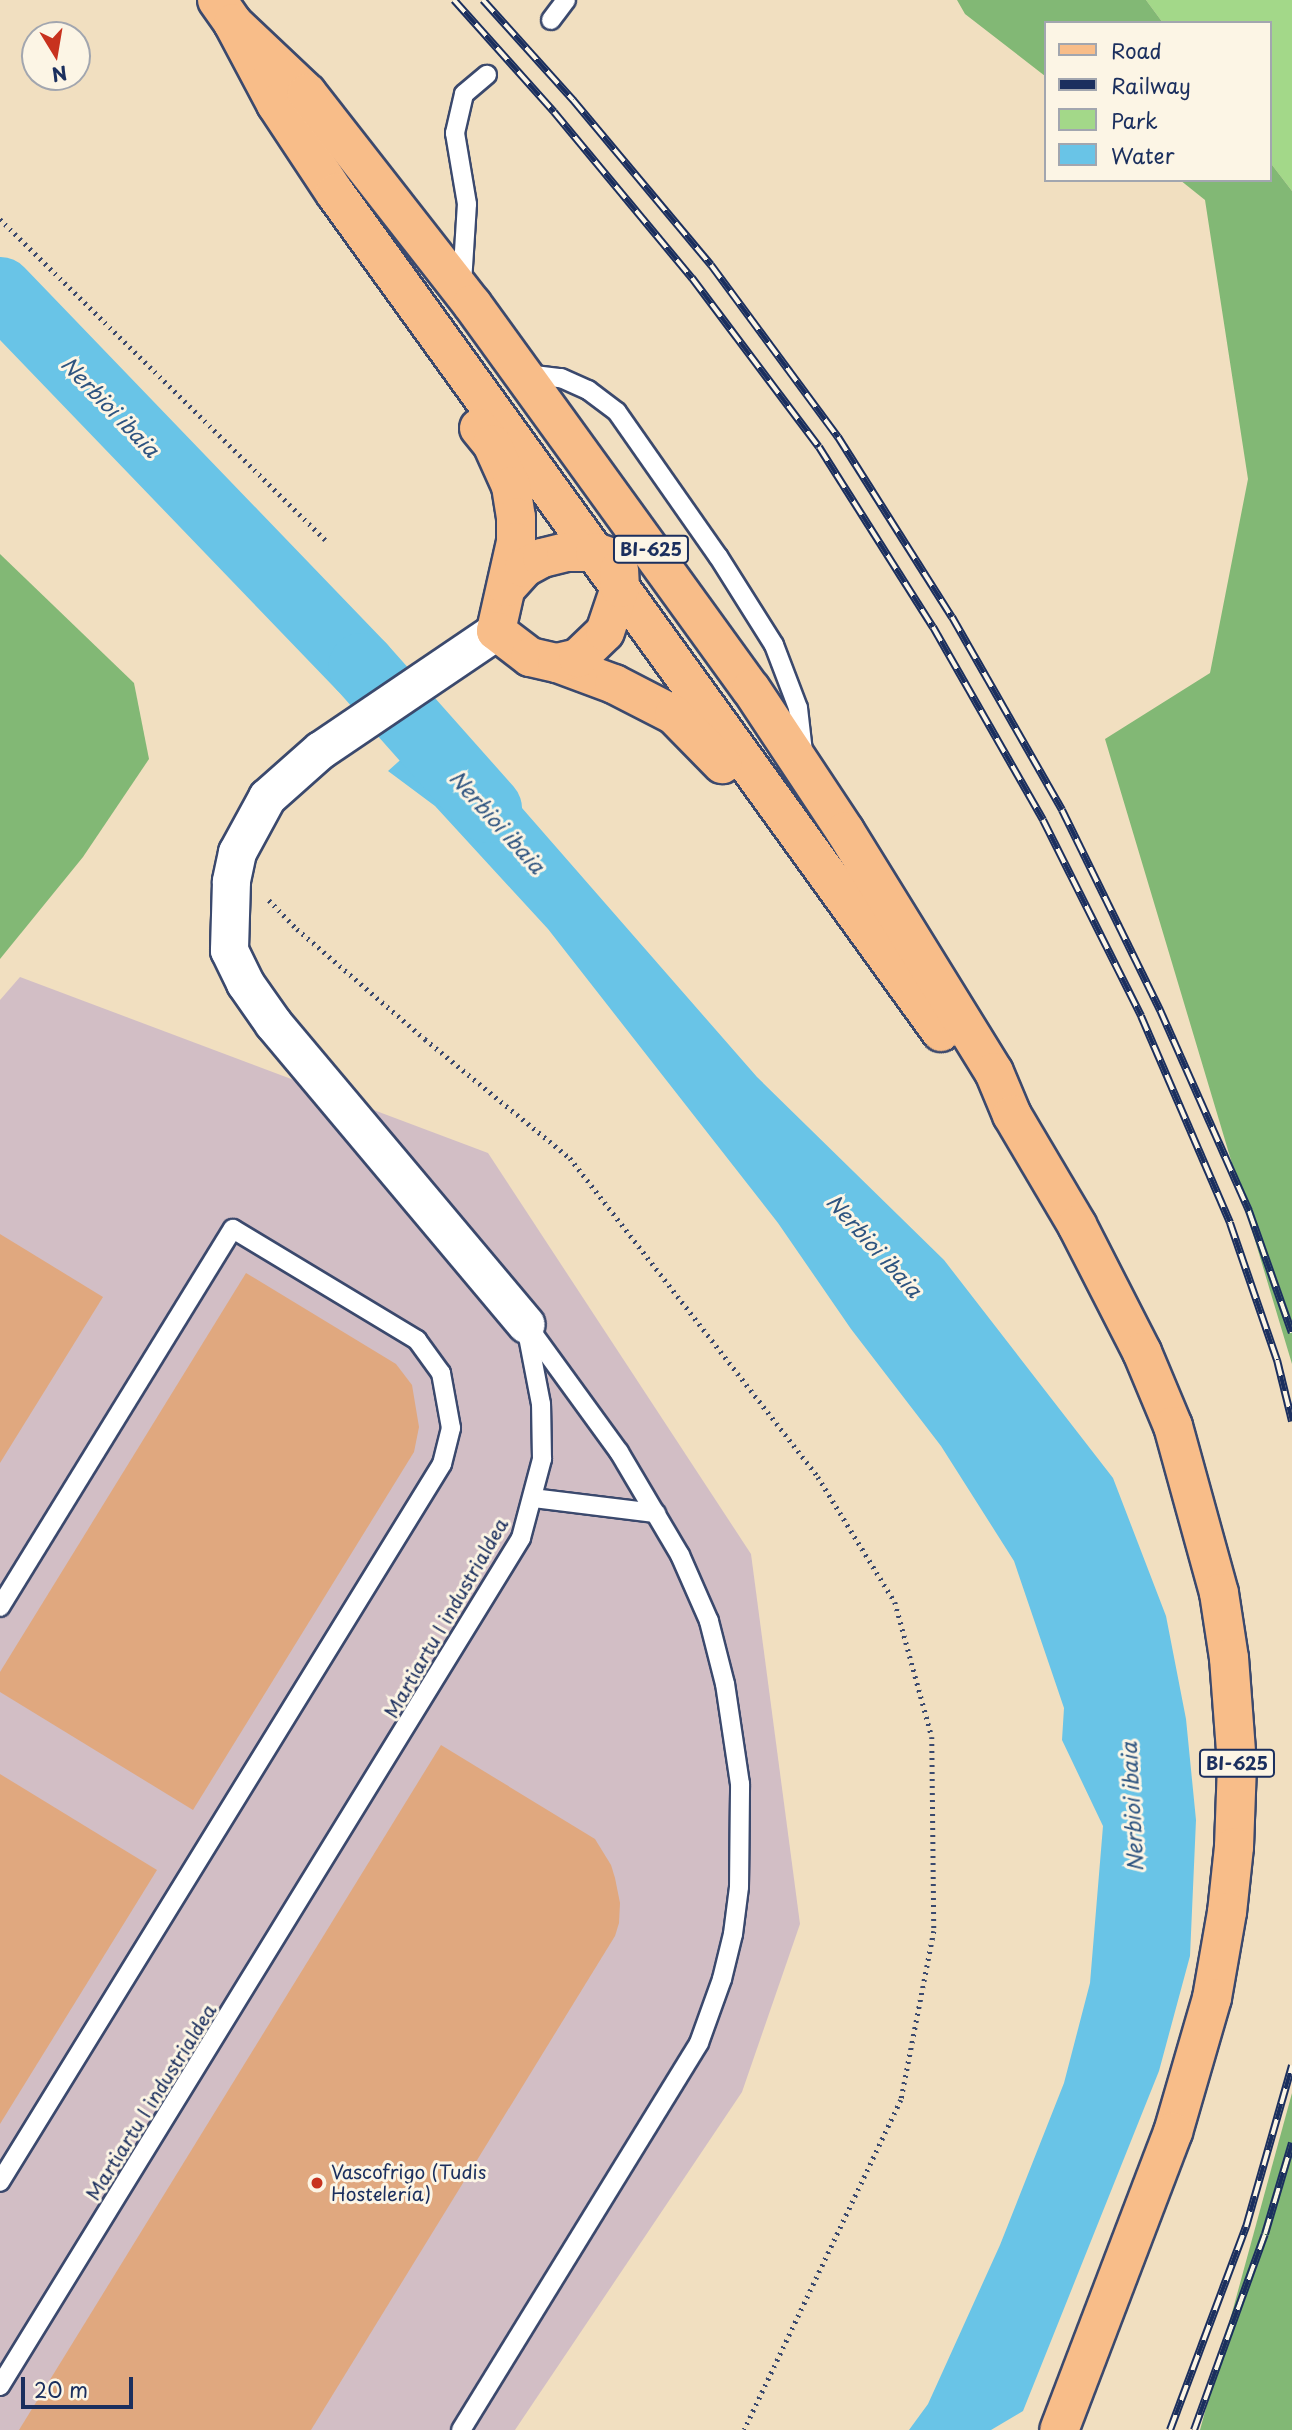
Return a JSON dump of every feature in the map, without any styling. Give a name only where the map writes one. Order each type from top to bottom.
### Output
[{"type":"main road","points":[[225,12],[276,104],[335,193],[611,567],[964,1065],[1012,1115]]},
{"type":"main road","name":"BI-625","points":[[225,12],[307,93],[469,300],[650,547],[845,831],[994,1072],[1012,1115],[1083,1237],[1142,1352],[1173,1426],[1219,1593],[1229,1658],[1237,1765],[1231,1873],[1212,1998],[1173,2132],[1059,2430]]},
{"type":"main road","points":[[335,193],[353,254],[492,444],[511,486],[516,542],[496,631],[530,657],[557,663],[614,684],[674,715],[711,749],[866,958],[912,990]]},
{"type":"main road","points":[[469,300],[489,357],[580,482],[605,522],[611,567],[605,632],[578,658],[557,663]]},
{"type":"main road","points":[[507,587],[524,568],[542,558],[566,552],[649,583],[704,654],[796,788],[845,831]]},
{"type":"street","points":[[496,631],[320,750],[267,797],[237,852],[231,881],[229,950],[245,983],[273,1023],[526,1324]]},
{"type":"lane","points":[[551,20],[566,0]]},
{"type":"lane","points":[[469,300],[467,204],[455,133],[464,94],[487,75]]},
{"type":"lane","points":[[523,374],[561,378],[588,390],[617,412],[718,556],[774,645],[798,708],[806,773]]},
{"type":"lane","points":[[0,1607],[233,1229],[417,1340],[441,1373],[451,1428],[442,1464],[0,2182]]},
{"type":"lane","points":[[461,2430],[699,2043],[722,1979],[733,1934],[741,1837],[735,1737],[709,1621],[680,1555],[619,1452],[526,1324]]},
{"type":"lane","name":"Martiartu I industrialdea","points":[[0,2386],[521,1538],[542,1458],[541,1404],[526,1324]]},
{"type":"lane","points":[[533,1498],[656,1513]]},
{"type":"path","points":[[0,219],[325,540]]},
{"type":"shaded area","points":[[20,977],[488,1153],[751,1554],[800,1924],[742,2092],[515,2430],[0,2430],[0,1000]]},
{"type":"green space","points":[[957,0],[1146,0],[1162,21],[1044,21],[1044,75],[965,14]]},
{"type":"green space","points":[[1146,0],[1292,0],[1292,191],[1271,164],[1271,21],[1162,21]]},
{"type":"green space","points":[[1271,164],[1292,191],[1292,1364],[1105,739],[1210,673],[1248,479],[1205,200],[1182,182],[1271,182]]},
{"type":"green space","points":[[0,554],[134,683],[149,759],[83,857],[0,959]]},
{"type":"green space","points":[[1292,2093],[1292,2430],[1200,2430]]},
{"type":"water","points":[[445,720],[757,1077],[944,1260],[1113,1478],[1166,1616],[1186,1719],[1196,1820],[1190,1956],[1159,2071],[1023,2411],[991,2430],[909,2430],[928,2404],[1000,2245],[1064,2083],[1090,1983],[1103,1826],[1062,1740],[1064,1708],[1014,1561],[941,1446],[851,1329],[778,1223],[548,929],[435,806],[388,771]]},
{"type":"building","points":[[0,1234],[103,1297],[0,1463]]},
{"type":"building","points":[[246,1273],[396,1364],[412,1385],[419,1427],[414,1452],[193,1810],[0,1692],[0,1672]]},
{"type":"building","name":"Vascofrigo (Tudis Hostelería)","points":[[441,1745],[595,1839],[611,1865],[615,1878],[620,1903],[619,1923],[615,1936],[311,2430],[19,2430]]},
{"type":"building","points":[[0,1774],[157,1870],[0,2124]]},
{"type":"waterway","name":"Nerbioi ibaia","points":[[0,291],[362,667],[488,809]]},
{"type":"railway","points":[[454,0],[554,112],[692,278],[819,447],[933,627],[1043,820],[1141,1016],[1230,1223],[1277,1360],[1292,1421]]},
{"type":"railway","points":[[483,0],[573,100],[711,265],[838,437],[952,617],[1062,810],[1160,1010],[1249,1211],[1292,1333]]},
{"type":"railway","points":[[1170,2430],[1246,2227],[1292,2065]]},
{"type":"railway","points":[[1194,2430],[1265,2234],[1292,2143]]},
{"type":"place","name":"Vascofrigo (Tudis Hostelería)","points":[[317,2183]]}]
